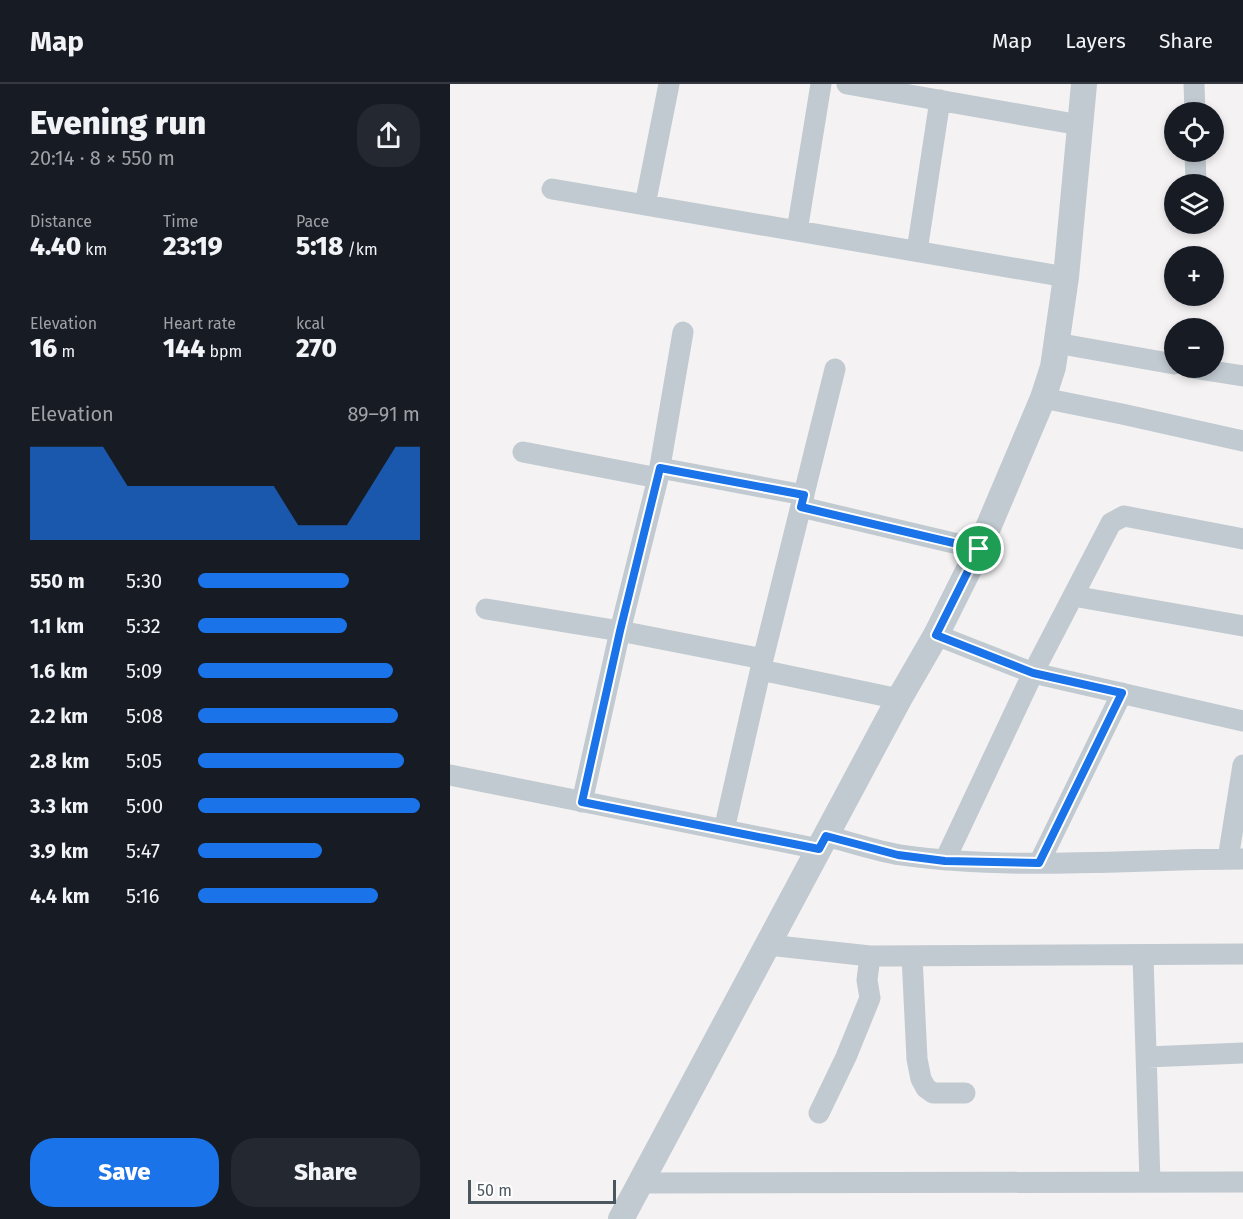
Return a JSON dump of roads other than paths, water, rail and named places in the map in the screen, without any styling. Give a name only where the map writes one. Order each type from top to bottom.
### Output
[{"type":"street","points":[[645,205],[669,84]]},
{"type":"street","points":[[797,231],[821,84]]},
{"type":"street","points":[[847,84],[1080,125]]},
{"type":"street","points":[[621,1219],[899,699],[936,635],[979,549],[1043,398],[1053,367],[1066,277],[1084,84]]},
{"type":"street","points":[[1194,84],[1195,102]]},
{"type":"street","points":[[917,251],[940,100]]},
{"type":"street","points":[[552,189],[1066,277]]},
{"type":"street","points":[[582,802],[658,473],[683,332]]},
{"type":"street","points":[[1056,343],[1164,362]]},
{"type":"street","points":[[724,830],[835,369]]},
{"type":"street","points":[[1224,373],[1243,376]]},
{"type":"street","points":[[1043,398],[1243,441]]},
{"type":"street","points":[[523,452],[658,473],[802,501],[979,549]]},
{"type":"street","points":[[945,861],[1033,673],[1111,523],[1125,516],[1243,538]]},
{"type":"street","points":[[1073,596],[1243,626]]},
{"type":"street","points":[[486,609],[620,631],[899,699]]},
{"type":"street","points":[[936,635],[1033,673],[1243,721]]},
{"type":"street","points":[[1039,863],[1122,693]]},
{"type":"street","points":[[450,776],[724,830],[945,861],[1039,863],[1236,859],[1243,765]]},
{"type":"street","points":[[768,945],[870,956],[1243,954]]},
{"type":"street","points":[[819,1113],[846,1057],[870,998],[867,980],[870,956]]},
{"type":"street","points":[[912,956],[917,1059],[921,1079],[926,1088],[933,1093],[964,1093]]},
{"type":"street","points":[[1143,956],[1150,1182]]},
{"type":"street","points":[[1147,1057],[1243,1053]]},
{"type":"street","points":[[640,1183],[1243,1182]]}]
